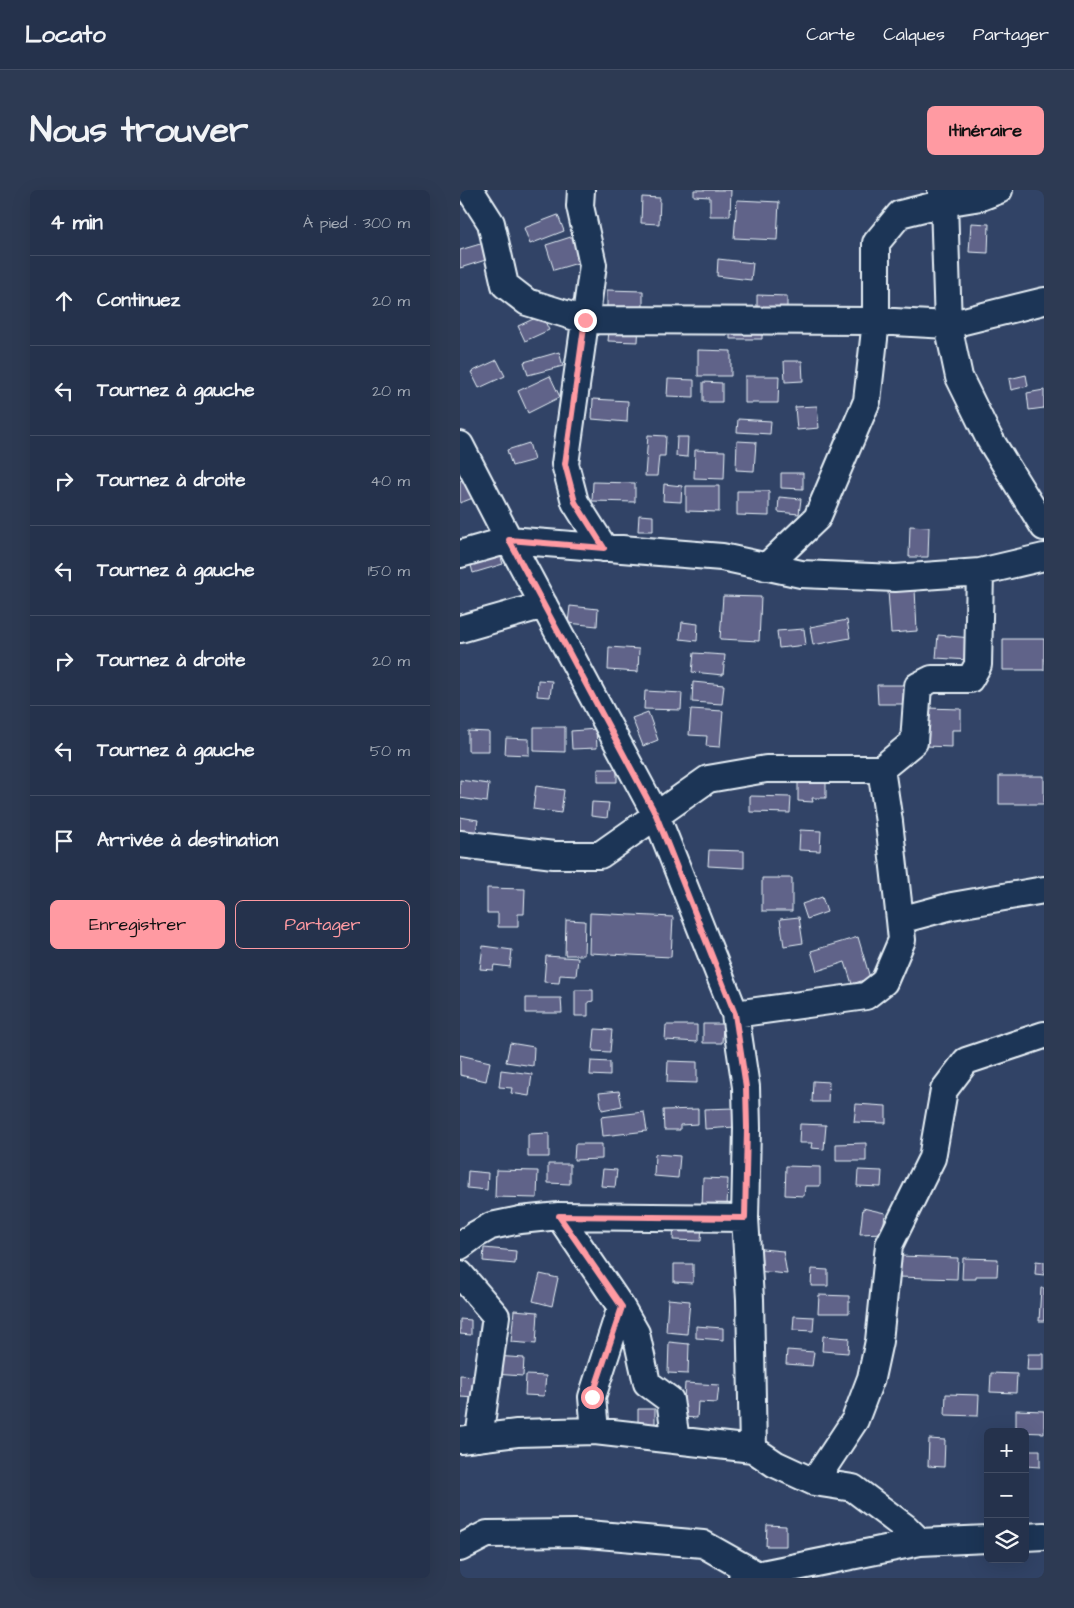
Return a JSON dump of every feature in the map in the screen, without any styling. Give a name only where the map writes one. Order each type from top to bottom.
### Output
[{"type":"street","points":[[470,190],[491,223],[505,285],[527,302],[585,320],[876,321],[948,325],[1044,301]]},
{"type":"street","points":[[582,190],[580,206],[593,265],[565,464],[575,502],[604,548]]},
{"type":"street","points":[[766,568],[817,518],[867,401],[876,321],[876,243],[900,214],[942,197],[981,197],[999,190]]},
{"type":"street","points":[[942,197],[948,325],[959,377],[989,438],[1044,527]]},
{"type":"street","points":[[460,445],[656,815],[735,1014],[746,1087],[745,1218],[750,1299],[753,1449]]},
{"type":"street","points":[[460,554],[509,540],[722,557],[801,574],[895,578],[980,572],[1044,557]]},
{"type":"street","points":[[460,844],[554,855],[600,855],[708,779],[766,769],[881,769],[914,742],[918,686],[932,678],[970,679],[978,665],[980,572]]},
{"type":"street","points":[[460,629],[544,605]]},
{"type":"street","points":[[735,1014],[866,996],[884,982],[902,940],[881,769]]},
{"type":"street","points":[[900,920],[952,906],[1044,890]]},
{"type":"street","points":[[814,1482],[855,1420],[871,1378],[879,1341],[890,1245],[932,1158],[944,1090],[966,1061],[1044,1035]]},
{"type":"street","points":[[460,1246],[475,1234],[491,1226],[520,1220],[559,1216],[745,1218]]},
{"type":"street","points":[[559,1216],[622,1307],[636,1333],[647,1383],[670,1400],[676,1440]]},
{"type":"street","points":[[460,1274],[496,1316],[470,1439],[517,1433],[595,1431],[753,1449],[774,1464],[814,1482],[853,1488],[906,1528],[920,1542]]},
{"type":"street","points":[[595,1431],[592,1397],[622,1307]]},
{"type":"street","points":[[460,1548],[487,1534],[576,1533],[703,1544],[749,1576],[920,1542],[984,1539]]},
{"type":"street","points":[[1029,1537],[1044,1536]]},
{"type":"building","points":[[694,190],[731,190],[730,216],[710,216],[710,197],[694,196]]},
{"type":"building","points":[[642,197],[660,198],[659,224],[641,223]]},
{"type":"building","points":[[737,200],[779,202],[777,240],[734,238]]},
{"type":"building","points":[[558,215],[564,231],[530,244],[524,228]]},
{"type":"building","points":[[971,223],[989,224],[988,253],[969,252]]},
{"type":"building","points":[[580,234],[588,260],[554,270],[546,245]]},
{"type":"building","points":[[487,242],[492,258],[460,268],[460,250]]},
{"type":"building","points":[[718,259],[753,263],[751,280],[717,276]]},
{"type":"building","points":[[607,290],[643,291],[643,308],[607,307]]},
{"type":"building","points":[[757,295],[787,296],[787,314],[757,313]]},
{"type":"building","points":[[542,315],[549,330],[525,341],[518,326]]},
{"type":"building","points":[[610,321],[639,322],[638,342],[608,341]]},
{"type":"building","points":[[730,327],[762,327],[762,339],[730,339]]},
{"type":"building","points":[[698,350],[731,351],[731,376],[698,376]]},
{"type":"building","points":[[559,352],[563,366],[528,375],[524,362]]},
{"type":"building","points":[[497,360],[505,376],[479,388],[471,372]]},
{"type":"building","points":[[784,361],[802,361],[803,381],[785,382]]},
{"type":"building","points":[[1026,375],[1028,386],[1011,390],[1009,379]]},
{"type":"building","points":[[550,376],[560,397],[528,413],[518,391]]},
{"type":"building","points":[[745,376],[779,376],[778,403],[745,403]]},
{"type":"building","points":[[668,379],[694,380],[694,397],[667,396]]},
{"type":"building","points":[[703,382],[722,383],[722,402],[703,402]]},
{"type":"building","points":[[1044,390],[1044,408],[1029,410],[1027,393]]},
{"type":"building","points":[[593,399],[628,401],[627,422],[592,419]]},
{"type":"building","points":[[817,406],[819,428],[797,430],[795,407]]},
{"type":"building","points":[[738,419],[771,421],[770,434],[737,432]]},
{"type":"building","points":[[648,435],[666,436],[665,456],[659,456],[657,476],[645,476]]},
{"type":"building","points":[[677,437],[688,437],[687,457],[676,456]]},
{"type":"building","points":[[737,441],[756,442],[754,471],[736,470]]},
{"type":"building","points":[[529,443],[534,460],[512,466],[507,450]]},
{"type":"building","points":[[695,450],[725,451],[724,479],[694,478]]},
{"type":"building","points":[[781,473],[803,473],[803,489],[781,488]]},
{"type":"building","points":[[470,477],[478,496],[460,503],[460,481]]},
{"type":"building","points":[[593,482],[635,483],[635,502],[592,501]]},
{"type":"building","points":[[664,484],[682,486],[681,502],[663,501]]},
{"type":"building","points":[[686,486],[719,486],[719,512],[686,511]]},
{"type":"building","points":[[737,491],[769,491],[769,516],[737,515]]},
{"type":"building","points":[[779,497],[801,499],[799,514],[778,512]]},
{"type":"building","points":[[639,515],[653,516],[653,531],[638,531]]},
{"type":"building","points":[[910,526],[929,527],[928,557],[909,557]]},
{"type":"building","points":[[498,548],[503,564],[473,573],[469,558]]},
{"type":"building","points":[[915,589],[917,631],[891,633],[888,591]]},
{"type":"building","points":[[723,596],[761,597],[759,641],[720,639]]},
{"type":"building","points":[[570,606],[598,609],[597,626],[568,623]]},
{"type":"building","points":[[847,620],[850,638],[813,645],[810,627]]},
{"type":"building","points":[[682,622],[698,624],[697,641],[680,639]]},
{"type":"building","points":[[804,629],[806,645],[779,648],[777,631]]},
{"type":"building","points":[[938,635],[971,638],[969,660],[936,658]]},
{"type":"building","points":[[1003,639],[1044,639],[1044,670],[1003,670]]},
{"type":"building","points":[[609,647],[639,649],[638,672],[608,670]]},
{"type":"building","points":[[694,653],[725,655],[723,675],[692,672]]},
{"type":"building","points":[[538,680],[552,681],[550,697],[537,696]]},
{"type":"building","points":[[693,682],[724,685],[722,704],[692,702]]},
{"type":"building","points":[[877,685],[905,685],[905,704],[878,704]]},
{"type":"building","points":[[645,691],[682,693],[681,710],[644,709]]},
{"type":"building","points":[[925,708],[961,709],[961,730],[952,730],[952,747],[925,746]]},
{"type":"building","points":[[691,709],[723,711],[720,747],[706,746],[707,736],[689,735]]},
{"type":"building","points":[[648,712],[658,740],[643,746],[632,718]]},
{"type":"building","points":[[534,727],[565,727],[565,752],[534,751]]},
{"type":"building","points":[[596,729],[597,748],[572,749],[571,731]]},
{"type":"building","points":[[468,731],[489,732],[489,751],[468,751]]},
{"type":"building","points":[[506,738],[529,739],[529,755],[505,754]]},
{"type":"building","points":[[598,769],[617,769],[617,782],[598,782]]},
{"type":"building","points":[[999,776],[1044,776],[1044,804],[999,804]]},
{"type":"building","points":[[798,779],[826,779],[826,798],[812,798],[813,802],[798,801]]},
{"type":"building","points":[[460,780],[489,784],[487,802],[460,798]]},
{"type":"building","points":[[536,786],[564,790],[561,813],[533,809]]},
{"type":"building","points":[[750,796],[791,797],[790,813],[750,812]]},
{"type":"building","points":[[592,802],[609,803],[607,818],[591,816]]},
{"type":"building","points":[[460,817],[478,820],[474,841],[460,839]]},
{"type":"building","points":[[800,830],[821,831],[820,851],[799,850]]},
{"type":"building","points":[[709,850],[744,851],[744,868],[708,866]]},
{"type":"building","points":[[762,878],[792,878],[792,911],[762,911]]},
{"type":"building","points":[[487,888],[525,889],[524,914],[518,914],[518,927],[498,927],[498,913],[487,913]]},
{"type":"building","points":[[822,897],[827,912],[807,919],[802,904]]},
{"type":"building","points":[[590,913],[673,917],[671,957],[589,953]]},
{"type":"building","points":[[799,917],[803,943],[784,946],[780,919]]},
{"type":"building","points":[[566,920],[585,921],[584,955],[565,955]]},
{"type":"building","points":[[858,937],[870,978],[852,984],[845,962],[817,971],[811,951]]},
{"type":"building","points":[[483,946],[512,950],[510,967],[494,965],[493,970],[480,969]]},
{"type":"building","points":[[546,956],[578,958],[576,976],[560,975],[559,983],[544,982]]},
{"type":"building","points":[[575,990],[593,990],[593,1001],[588,1002],[588,1016],[575,1016]]},
{"type":"building","points":[[526,998],[561,998],[562,1013],[526,1013]]},
{"type":"building","points":[[703,1024],[723,1024],[722,1043],[703,1043]]},
{"type":"building","points":[[666,1025],[697,1025],[697,1042],[665,1040]]},
{"type":"building","points":[[595,1029],[612,1030],[610,1052],[593,1051]]},
{"type":"building","points":[[510,1043],[534,1047],[533,1066],[506,1062]]},
{"type":"building","points":[[460,1055],[490,1062],[486,1081],[460,1075]]},
{"type":"building","points":[[591,1061],[610,1062],[610,1076],[590,1075]]},
{"type":"building","points":[[668,1061],[697,1062],[697,1083],[667,1082]]},
{"type":"building","points":[[501,1070],[532,1074],[529,1096],[511,1093],[512,1088],[499,1087]]},
{"type":"building","points":[[813,1081],[829,1082],[828,1102],[812,1102]]},
{"type":"building","points":[[619,1091],[622,1106],[602,1110],[599,1093]]},
{"type":"building","points":[[856,1104],[886,1106],[886,1123],[854,1122]]},
{"type":"building","points":[[734,1108],[735,1127],[705,1129],[704,1109]]},
{"type":"building","points":[[698,1109],[698,1124],[680,1125],[680,1130],[664,1130],[663,1110]]},
{"type":"building","points":[[644,1112],[647,1131],[603,1136],[601,1117]]},
{"type":"building","points":[[800,1124],[826,1125],[824,1149],[811,1148],[812,1143],[799,1143]]},
{"type":"building","points":[[549,1133],[549,1157],[528,1157],[528,1134]]},
{"type":"building","points":[[866,1143],[866,1161],[836,1161],[836,1144]]},
{"type":"building","points":[[575,1144],[602,1144],[602,1159],[574,1160]]},
{"type":"building","points":[[655,1154],[680,1156],[678,1178],[654,1176]]},
{"type":"building","points":[[548,1164],[570,1164],[570,1184],[548,1183]]},
{"type":"building","points":[[786,1166],[820,1167],[820,1186],[805,1186],[804,1196],[785,1195]]},
{"type":"building","points":[[603,1169],[617,1170],[615,1187],[601,1186]]},
{"type":"building","points":[[496,1170],[538,1171],[537,1198],[495,1197]]},
{"type":"building","points":[[858,1170],[882,1171],[881,1187],[857,1186]]},
{"type":"building","points":[[468,1171],[488,1173],[487,1190],[467,1188]]},
{"type":"building","points":[[703,1178],[728,1179],[727,1209],[702,1208]]},
{"type":"building","points":[[863,1208],[885,1213],[883,1233],[860,1234]]},
{"type":"building","points":[[674,1224],[702,1225],[701,1241],[673,1240]]},
{"type":"building","points":[[484,1248],[516,1251],[515,1264],[483,1261]]},
{"type":"building","points":[[752,1248],[783,1251],[787,1274],[757,1271]]},
{"type":"building","points":[[900,1256],[958,1258],[957,1279],[899,1277]]},
{"type":"building","points":[[963,1258],[998,1259],[997,1276],[976,1276],[976,1279],[962,1279]]},
{"type":"building","points":[[1036,1261],[1044,1262],[1044,1275],[1035,1274]]},
{"type":"building","points":[[674,1264],[693,1264],[693,1283],[674,1282]]},
{"type":"building","points":[[812,1269],[828,1270],[828,1286],[811,1286]]},
{"type":"building","points":[[540,1274],[558,1278],[552,1306],[533,1301]]},
{"type":"building","points":[[1041,1288],[1044,1288],[1044,1321],[1039,1321]]},
{"type":"building","points":[[819,1295],[849,1296],[849,1313],[818,1313]]},
{"type":"building","points":[[668,1299],[690,1301],[687,1334],[666,1332]]},
{"type":"building","points":[[514,1310],[538,1312],[536,1344],[511,1342]]},
{"type":"building","points":[[794,1316],[814,1317],[813,1331],[793,1330]]},
{"type":"building","points":[[460,1319],[471,1320],[471,1335],[460,1334]]},
{"type":"building","points":[[696,1326],[723,1328],[723,1340],[696,1338]]},
{"type":"building","points":[[823,1336],[849,1338],[848,1353],[822,1351]]},
{"type":"building","points":[[669,1342],[689,1344],[688,1374],[668,1373]]},
{"type":"building","points":[[787,1350],[814,1352],[812,1366],[786,1364]]},
{"type":"building","points":[[1028,1354],[1044,1354],[1044,1370],[1027,1370]]},
{"type":"building","points":[[495,1356],[524,1358],[523,1376],[494,1374]]},
{"type":"building","points":[[991,1373],[1017,1374],[1016,1393],[990,1392]]},
{"type":"building","points":[[460,1375],[479,1376],[478,1398],[460,1397]]},
{"type":"building","points":[[526,1375],[546,1376],[544,1396],[525,1395]]},
{"type":"building","points":[[685,1383],[719,1385],[717,1403],[698,1402],[697,1418],[683,1417]]},
{"type":"building","points":[[946,1394],[979,1395],[978,1416],[945,1415]]},
{"type":"building","points":[[638,1409],[655,1409],[655,1427],[638,1427]]},
{"type":"building","points":[[1016,1410],[1044,1411],[1044,1433],[1029,1432],[1029,1428],[1016,1428]]},
{"type":"building","points":[[929,1439],[945,1440],[944,1467],[928,1466]]},
{"type":"building","points":[[1029,1450],[1040,1450],[1040,1467],[1029,1466]]},
{"type":"building","points":[[767,1525],[786,1526],[786,1546],[766,1546]]},
{"type":"route","points":[[585,320],[565,464],[575,502],[604,548],[509,540],[656,815],[735,1014],[746,1087],[747,1128],[745,1218],[559,1216],[622,1307],[592,1397]]}]
